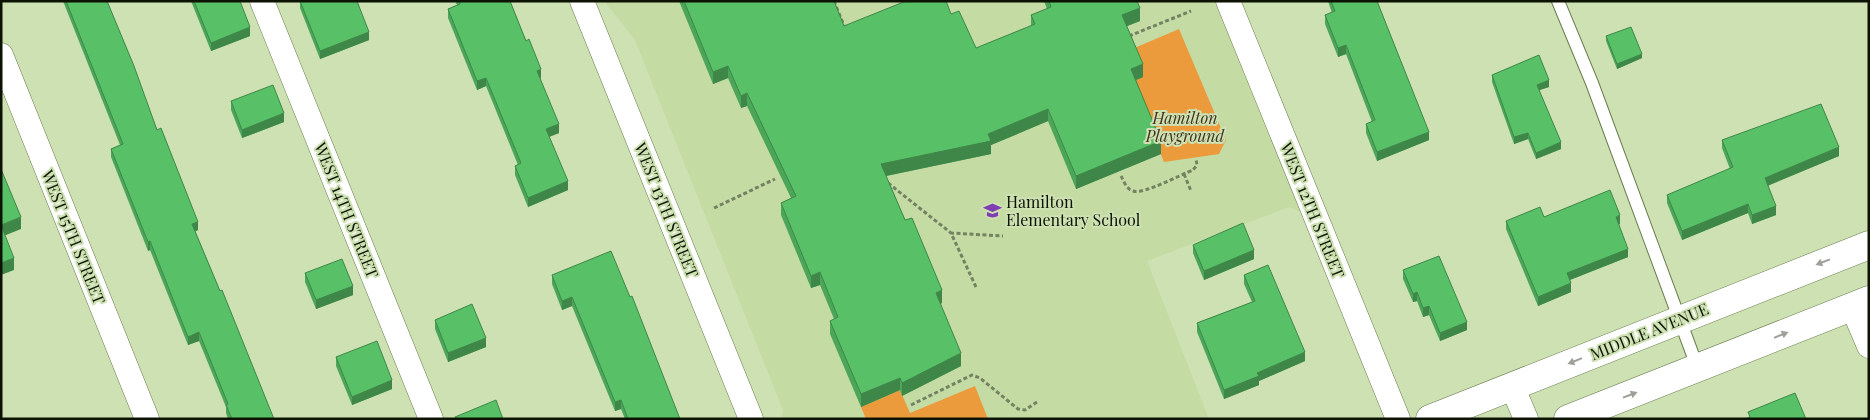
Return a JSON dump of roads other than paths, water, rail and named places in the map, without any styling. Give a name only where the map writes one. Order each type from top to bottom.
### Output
[{"type":"main road","name":"MIDDLE AVENUE","points":[[1430,419],[1869,244]]},
{"type":"main road","points":[[1568,419],[1698,369],[1860,303]]},
{"type":"street","name":"WEST 14TH STREET","points":[[262,1],[431,419]]},
{"type":"street","name":"WEST 13TH STREET","points":[[582,1],[751,419]]},
{"type":"street","name":"WEST 12TH STREET","points":[[1228,1],[1398,419]]},
{"type":"street","name":"WEST 15TH STREET","points":[[1,55],[147,419]]},
{"type":"street","points":[[1860,303],[1869,346]]},
{"type":"street","points":[[1512,386],[1526,419]]},
{"type":"lane","points":[[1558,1],[1592,83],[1698,369]]},
{"type":"place","name":"Hamilton Elementary School","points":[[992,210]]},
{"type":"park label","name":"Hamilton Playground","points":[[1185,126]]}]
